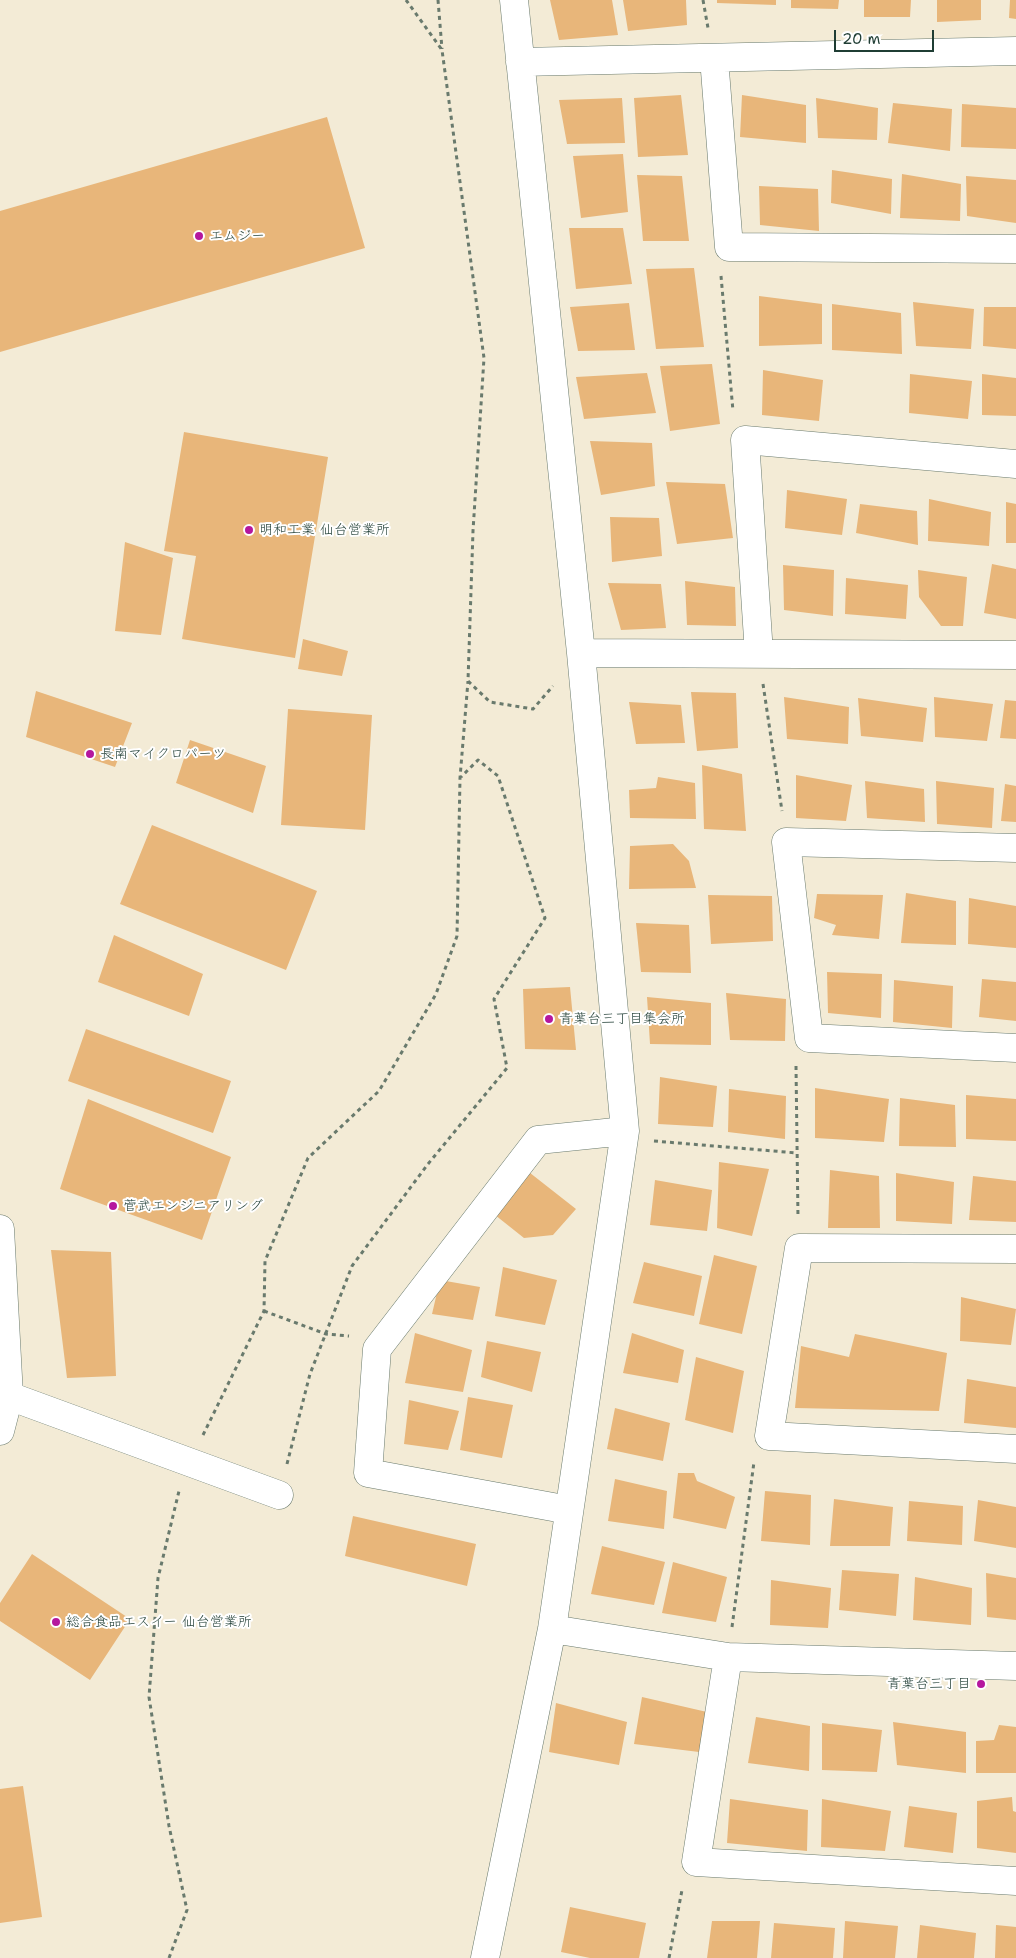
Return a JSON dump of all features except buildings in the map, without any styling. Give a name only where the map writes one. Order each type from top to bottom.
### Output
[{"type":"street","points":[[485,1958],[552,1629],[625,1131],[581,653],[514,0]]},
{"type":"street","points":[[520,62],[1016,51]]},
{"type":"street","points":[[714,58],[729,247],[1016,249]]},
{"type":"street","points":[[759,654],[745,440],[1016,464]]},
{"type":"street","points":[[581,653],[1016,655]]},
{"type":"street","points":[[1016,848],[786,842],[810,1038],[1016,1048]]},
{"type":"street","points":[[569,1510],[368,1473],[377,1349],[538,1140],[625,1131]]},
{"type":"street","points":[[0,1229],[9,1396],[0,1431]]},
{"type":"street","points":[[1016,1249],[798,1248],[769,1436],[1016,1449]]},
{"type":"street","points":[[9,1396],[279,1495]]},
{"type":"street","points":[[552,1629],[728,1657],[1016,1666]]},
{"type":"street","points":[[728,1657],[696,1862],[1016,1881]]},
{"type":"path","points":[[406,0],[442,50]]},
{"type":"path","points":[[169,1958],[187,1910],[169,1826],[149,1697],[158,1578],[182,1480],[264,1311],[265,1260],[308,1158],[379,1091],[436,994],[457,936],[460,778],[468,681],[473,531],[484,358],[442,50],[438,0]]},
{"type":"path","points":[[729,247],[720,262],[734,414],[745,440]]},
{"type":"path","points":[[468,681],[490,702],[533,709],[581,653]]},
{"type":"path","points":[[759,654],[786,842]]},
{"type":"path","points":[[279,1495],[310,1374],[352,1266],[428,1164],[507,1068],[494,999],[545,918],[498,776],[478,760],[460,778]]},
{"type":"path","points":[[798,1248],[796,1057],[810,1038]]},
{"type":"path","points":[[651,1141],[798,1153]]},
{"type":"path","points":[[264,1311],[326,1334],[384,1340]]},
{"type":"path","points":[[728,1657],[754,1457],[769,1436]]},
{"type":"path","points":[[669,1958],[683,1887],[696,1862]]},
{"type":"place","name":"エムジー","points":[[199,236]]},
{"type":"place","name":"明和工業 仙台営業所","points":[[249,530]]},
{"type":"place","name":"長南マイクロパーツ","points":[[90,754]]},
{"type":"place","name":"青葉台三丁目集会所","points":[[549,1019]]},
{"type":"place","name":"菅武エンジニアリング","points":[[113,1206]]},
{"type":"place","name":"総合食品エスイー 仙台営業所","points":[[56,1622]]},
{"type":"place","name":"青葉台三丁目","points":[[981,1684]]}]
